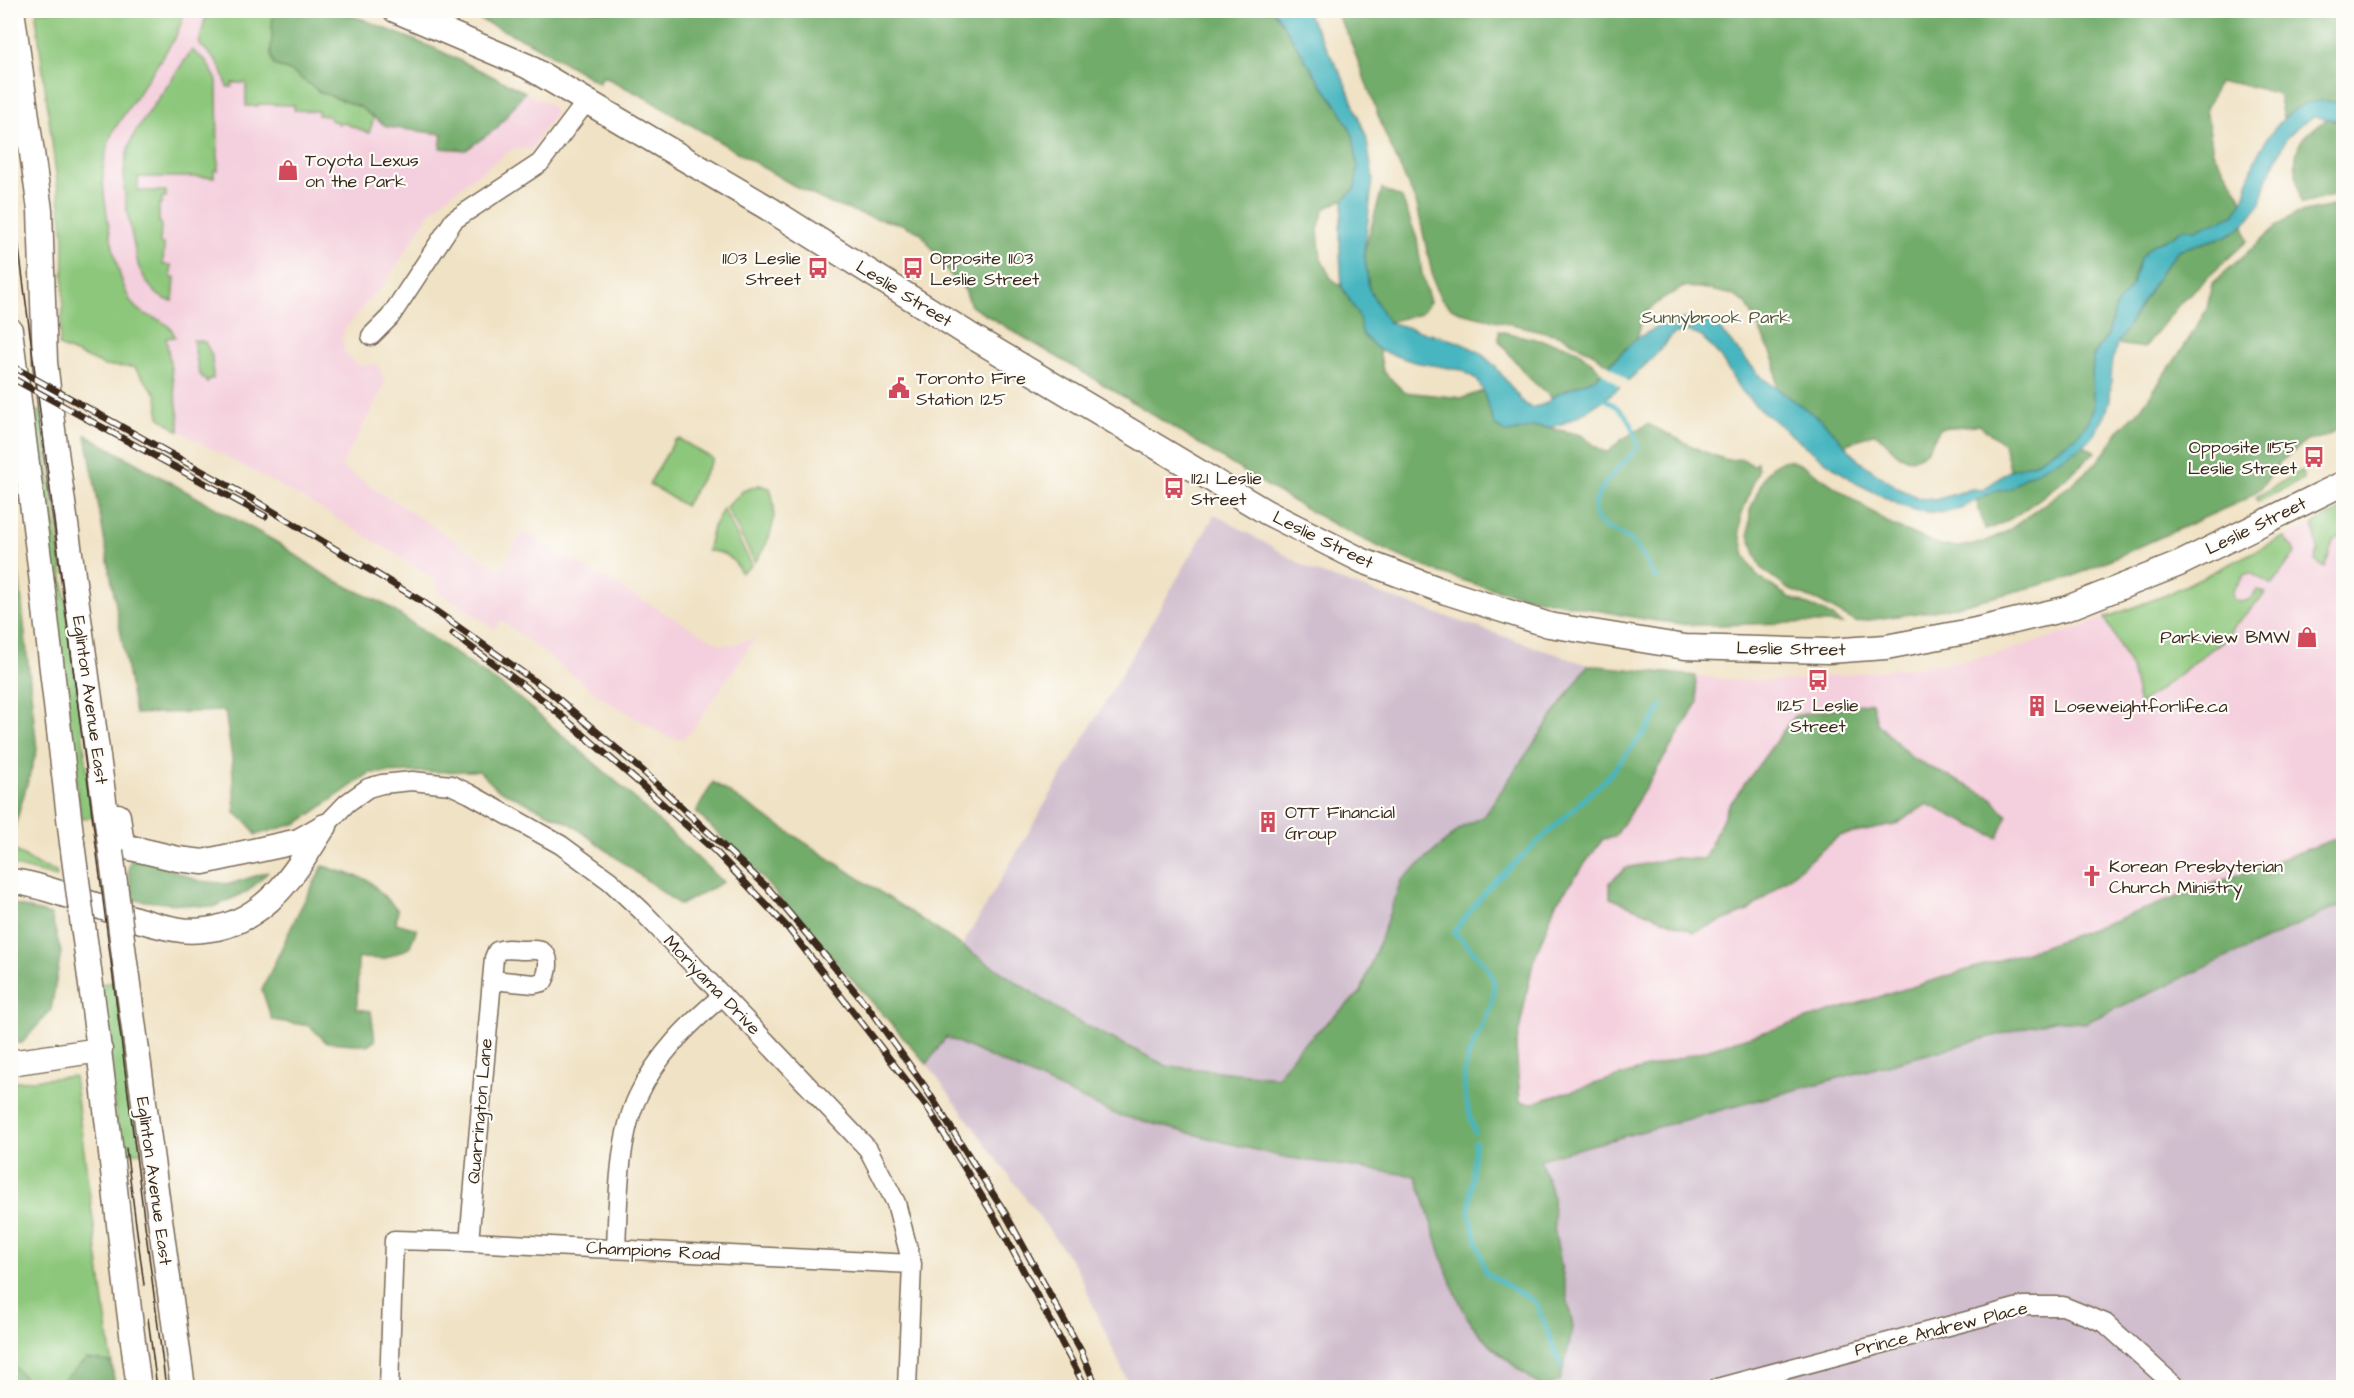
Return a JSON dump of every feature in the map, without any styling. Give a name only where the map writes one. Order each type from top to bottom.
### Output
[{"type":"main road","name":"Eglinton Avenue East","points":[[12,10],[39,210],[45,362],[183,1388]]},
{"type":"main road","name":"Leslie Street","points":[[395,10],[526,66],[768,208],[968,334],[1266,512],[1363,561],[1446,592],[1549,625],[1685,646],[1828,651],[1886,647],[1976,630],[2065,609],[2179,564],[2343,483]]},
{"type":"main road","name":"Eglinton Avenue East","points":[[10,330],[72,843],[100,1050],[124,1275],[139,1388]]},
{"type":"main road","points":[[84,657],[101,720],[121,838],[127,847],[178,859],[203,862],[299,840],[325,826]]},
{"type":"main road","points":[[10,880],[43,888],[156,925],[183,931],[207,930],[228,926],[263,908],[292,876],[325,826]]},
{"type":"main road","points":[[10,1063],[100,1050]]},
{"type":"street","points":[[371,336],[390,317],[454,220],[540,163],[586,102]]},
{"type":"street","name":"Moriyama Drive","points":[[325,826],[347,803],[368,788],[412,781],[451,785],[561,845],[610,881],[642,910],[868,1149],[896,1203],[912,1264],[907,1388]]},
{"type":"street","name":"Quarrington Lane","points":[[469,1242],[492,980]]},
{"type":"street","points":[[616,1249],[624,1138],[637,1097],[664,1053],[692,1022],[722,996]]},
{"type":"street","name":"Champions Road","points":[[389,1388],[394,1240],[912,1264]]},
{"type":"street","name":"Prince Andrew Place","points":[[1718,1388],[2023,1306],[2063,1306],[2104,1323],[2177,1388]]},
{"type":"shaded area","points":[[37,10],[336,11],[436,49],[551,105],[555,113],[531,149],[512,149],[449,195],[429,214],[382,288],[373,294],[344,330],[342,338],[345,353],[356,363],[364,366],[377,364],[386,382],[341,467],[500,570],[523,532],[721,645],[735,644],[756,637],[690,733],[680,739],[668,737],[602,698],[501,620],[494,629],[438,590],[437,580],[315,505],[179,431],[159,417],[157,395],[134,367],[105,366],[59,346],[63,309],[64,237]]},
{"type":"shaded area","points":[[2343,509],[2343,836],[2042,947],[1532,1103],[1520,1102],[1516,1047],[1533,962],[1556,903],[1603,839],[1615,837],[1698,704],[1695,676],[1734,680],[1790,681],[1963,661],[2004,652],[2073,630],[2166,595]]},
{"type":"shaded area","points":[[1215,514],[1313,571],[1588,665],[1483,817],[1462,827],[1401,881],[1361,992],[1299,1048],[1278,1077],[1167,1066],[1070,1018],[962,946]]},
{"type":"shaded area","points":[[2343,904],[2343,1387],[1130,1387],[1076,1267],[927,1064],[946,1037],[1115,1114],[1283,1157],[1412,1176],[1544,1158],[2053,1020],[2085,1023]]},
{"type":"green space","points":[[273,10],[336,11],[362,19],[436,49],[525,92],[497,128],[466,150],[440,148],[442,134],[387,127],[360,107],[320,92],[292,72],[274,65],[271,54]]},
{"type":"green space","points":[[37,11],[183,11],[182,21],[175,38],[113,131],[106,151],[103,171],[112,243],[129,298],[141,312],[168,326],[175,337],[166,338],[179,431],[159,417],[157,395],[134,367],[105,366],[59,346],[63,309],[64,237]]},
{"type":"green space","points":[[207,11],[273,11],[271,54],[274,65],[292,72],[320,92],[360,107],[374,118],[369,133],[344,123],[337,124],[328,116],[318,115],[318,111],[294,110],[294,105],[246,106],[246,83],[232,83],[232,87],[227,87],[217,63],[199,44]]},
{"type":"green space","points":[[461,11],[1274,11],[1339,108],[1353,135],[1358,168],[1355,189],[1344,199],[1324,209],[1318,230],[1321,259],[1331,278],[1342,287],[1358,314],[1363,335],[1379,350],[1383,371],[1404,392],[1463,398],[1483,391],[1495,426],[1507,433],[1533,427],[1550,428],[1581,435],[1602,451],[1608,452],[1621,440],[1648,424],[1702,451],[1727,460],[1743,459],[1753,466],[1757,462],[1758,470],[1741,516],[1740,532],[1745,556],[1758,577],[1790,598],[1823,611],[1842,624],[1699,625],[1647,619],[1490,588],[1390,552],[1309,511],[971,306],[965,290],[952,277],[921,233],[902,224],[874,218],[831,204],[791,184],[644,97],[603,76],[599,83],[531,43]]},
{"type":"green space","points":[[1335,11],[2343,11],[2343,103],[2312,103],[2283,118],[2278,94],[2239,83],[2218,83],[2206,109],[2213,152],[2243,202],[2234,215],[2225,220],[2197,229],[2183,229],[2172,237],[2155,243],[2136,269],[2129,292],[2116,306],[2108,335],[2093,357],[2094,406],[2089,421],[2075,438],[2032,464],[2010,470],[2004,444],[1978,425],[1940,428],[1925,452],[1914,459],[1899,455],[1875,433],[1844,445],[1825,423],[1777,389],[1775,361],[1746,303],[1733,295],[1701,288],[1683,287],[1643,315],[1637,338],[1608,365],[1594,354],[1562,336],[1451,308],[1441,299],[1435,287],[1417,205],[1385,134],[1349,37]]},
{"type":"green space","points":[[192,50],[206,61],[217,80],[218,170],[214,170],[214,177],[138,177],[138,191],[166,191],[166,197],[162,197],[162,204],[159,204],[160,244],[164,244],[163,265],[171,265],[171,278],[175,278],[173,301],[156,293],[138,265],[125,197],[125,163],[136,131]]},
{"type":"green space","points":[[2328,119],[2343,123],[2343,194],[2301,203],[2296,166],[2298,148],[2308,133]]},
{"type":"green space","points":[[1382,189],[1402,198],[1417,239],[1422,274],[1430,302],[1420,314],[1388,322],[1369,289],[1364,252]]},
{"type":"green space","points":[[2343,204],[2343,424],[2327,436],[2307,441],[2280,462],[2261,488],[2246,499],[2069,578],[1945,609],[1856,622],[1820,602],[1788,589],[1762,569],[1749,535],[1750,510],[1765,475],[1772,466],[1781,461],[1790,460],[1804,466],[1893,526],[1940,545],[1959,547],[1981,543],[2006,532],[2073,483],[2096,463],[2120,429],[2140,410],[2184,347],[2207,309],[2212,284],[2277,226],[2295,214]]},
{"type":"green space","points":[[2244,225],[2247,241],[2181,302],[2144,348],[2117,344],[2160,273],[2178,250],[2227,236]]},
{"type":"green space","points":[[1499,331],[1566,346],[1579,352],[1601,371],[1596,378],[1552,398],[1528,377],[1499,341]]},
{"type":"green space","points":[[193,340],[205,342],[212,356],[213,379],[209,379],[207,383],[199,373]]},
{"type":"green space","points":[[42,411],[93,817],[81,819],[29,413]]},
{"type":"green space","points":[[86,435],[278,543],[328,577],[384,604],[518,697],[620,785],[723,882],[680,905],[571,824],[497,789],[479,771],[370,773],[298,823],[256,835],[248,823],[235,813],[232,759],[225,711],[135,714]]},
{"type":"green space","points":[[679,439],[713,459],[685,506],[649,484],[675,440]]},
{"type":"green space","points":[[2084,445],[2095,452],[2073,472],[2011,519],[1985,530],[1976,500],[1993,492],[2010,488],[2025,477]]},
{"type":"green space","points":[[2301,471],[2304,479],[2258,502],[2256,497]]},
{"type":"green space","points":[[759,485],[770,488],[774,518],[770,536],[755,562],[726,507],[743,491]]},
{"type":"green space","points":[[10,489],[37,750],[11,839],[10,839]]},
{"type":"green space","points":[[723,509],[752,565],[741,573],[728,556],[707,551],[713,527]]},
{"type":"green space","points":[[2343,509],[2343,534],[2333,541],[2325,568],[2315,561],[2318,550],[2313,524]]},
{"type":"green space","points":[[2284,537],[2295,553],[2272,585],[2251,573],[2245,574],[2232,592],[2233,599],[2239,602],[2249,600],[2257,590],[2266,593],[2231,629],[2230,635],[2139,705],[2131,668],[2105,618],[2166,595]]},
{"type":"green space","points":[[1588,665],[1695,676],[1698,703],[1615,837],[1603,839],[1556,903],[1533,962],[1516,1047],[1520,1102],[1532,1103],[2042,947],[2343,836],[2343,904],[2085,1023],[2053,1020],[1540,1159],[1553,1197],[1554,1228],[1573,1328],[1560,1381],[1542,1387],[1482,1337],[1468,1318],[1445,1266],[1416,1176],[1283,1157],[1115,1114],[946,1037],[927,1064],[748,862],[696,812],[713,782],[1071,1018],[1167,1066],[1277,1077],[1299,1048],[1361,992],[1401,881],[1462,827],[1483,817]]},
{"type":"green space","points":[[1872,702],[1877,723],[1912,758],[1992,798],[2007,816],[1998,838],[1927,804],[1895,825],[1839,836],[1748,911],[1694,932],[1610,898],[1610,882],[1626,868],[1672,858],[1704,859],[1728,807],[1794,716]]},
{"type":"green space","points":[[11,848],[37,865],[56,871],[57,877],[11,865]]},
{"type":"green space","points":[[132,854],[199,881],[230,884],[268,872],[247,892],[213,907],[133,900],[128,870]]},
{"type":"green space","points":[[323,866],[368,880],[398,910],[396,923],[417,929],[409,948],[384,959],[358,958],[357,1009],[371,1011],[375,1041],[367,1045],[326,1042],[310,1026],[272,1020],[262,990]]},
{"type":"green space","points":[[10,903],[51,915],[61,952],[51,1010],[22,1043],[11,1044]]},
{"type":"green space","points":[[117,981],[141,1152],[120,1155],[100,984]]},
{"type":"green space","points":[[74,1076],[115,1387],[11,1388],[11,1082]]},
{"type":"green space","points":[[87,1359],[111,1362],[115,1387],[55,1387]]},
{"type":"green space","points":[[10,1362],[33,1387],[11,1387]]},
{"type":"water","points":[[1274,11],[1304,11],[1308,15],[1342,76],[1366,136],[1373,178],[1364,252],[1369,289],[1388,322],[1459,342],[1479,352],[1495,366],[1524,404],[1532,408],[1545,404],[1557,394],[1596,378],[1637,338],[1660,326],[1688,318],[1716,325],[1761,377],[1825,423],[1859,461],[1898,488],[1919,498],[1935,500],[1972,489],[1983,490],[2010,470],[2032,464],[2075,438],[2089,421],[2094,406],[2093,357],[2108,335],[2116,306],[2132,285],[2140,258],[2155,243],[2172,237],[2183,229],[2197,229],[2234,215],[2247,189],[2254,163],[2262,146],[2280,122],[2294,110],[2312,102],[2343,103],[2343,121],[2314,117],[2302,123],[2286,138],[2267,180],[2261,203],[2244,225],[2227,236],[2178,250],[2160,273],[2117,344],[2112,362],[2110,399],[2106,413],[2094,435],[2084,445],[2025,477],[2010,489],[1993,492],[1961,508],[1944,513],[1919,511],[1904,507],[1856,483],[1810,450],[1756,406],[1739,388],[1719,355],[1702,337],[1688,331],[1673,334],[1635,374],[1584,413],[1552,427],[1534,427],[1507,433],[1495,426],[1477,380],[1462,370],[1414,362],[1379,350],[1363,335],[1358,314],[1342,287],[1340,227],[1344,199],[1355,189],[1358,168],[1353,135],[1339,108]]},
{"type":"pier","points":[[1606,363],[1629,382],[1622,388],[1599,370]]},
{"type":"waterway","points":[[1598,395],[1615,405],[1626,416],[1633,429],[1638,448],[1605,483],[1595,505],[1595,515],[1605,527],[1633,543],[1656,578]]},
{"type":"waterway","points":[[1475,1132],[1466,1099],[1464,1082],[1466,1064],[1487,1017],[1494,986],[1485,964],[1454,932],[1490,886],[1607,778],[1651,724],[1662,705]]},
{"type":"waterway","points":[[1475,1141],[1469,1213],[1486,1273],[1536,1302],[1561,1366]]},
{"type":"tram line","points":[[10,179],[166,1388]]},
{"type":"tram line","points":[[126,1148],[144,1285]]},
{"type":"tram line","points":[[148,1318],[157,1388]]},
{"type":"railway","points":[[10,365],[254,500],[423,602],[550,692],[644,772],[768,888],[868,1007],[923,1084],[1005,1213],[1081,1351],[1097,1388]]},
{"type":"railway","points":[[10,377],[265,516]]},
{"type":"railway","points":[[453,634],[543,700],[637,781],[716,852],[788,928],[930,1111],[998,1223],[1086,1388]]},
{"type":"place","name":"Toyota Lexus on the Park","points":[[288,170]]},
{"type":"place","name":"1103 Leslie Street","points":[[818,268]]},
{"type":"place","name":"Opposite 1103 Leslie Street","points":[[913,268]]},
{"type":"place","name":"Toronto Fire Station 125","points":[[899,388]]},
{"type":"place","name":"Opposite 1155 Leslie Street","points":[[2314,457]]},
{"type":"place","name":"1121 Leslie Street","points":[[1174,488]]},
{"type":"place","name":"Parkview BMW","points":[[2307,637]]},
{"type":"place","name":"1125 Leslie Street","points":[[1818,680]]},
{"type":"place","name":"Loseweightforlife.ca","points":[[2037,706]]},
{"type":"place","name":"OTT Financial Group","points":[[1268,822]]},
{"type":"place","name":"Korean Presbyterian Church Ministry","points":[[2092,876]]},
{"type":"park label","name":"Sunnybrook Park","points":[[1716,317]]}]
